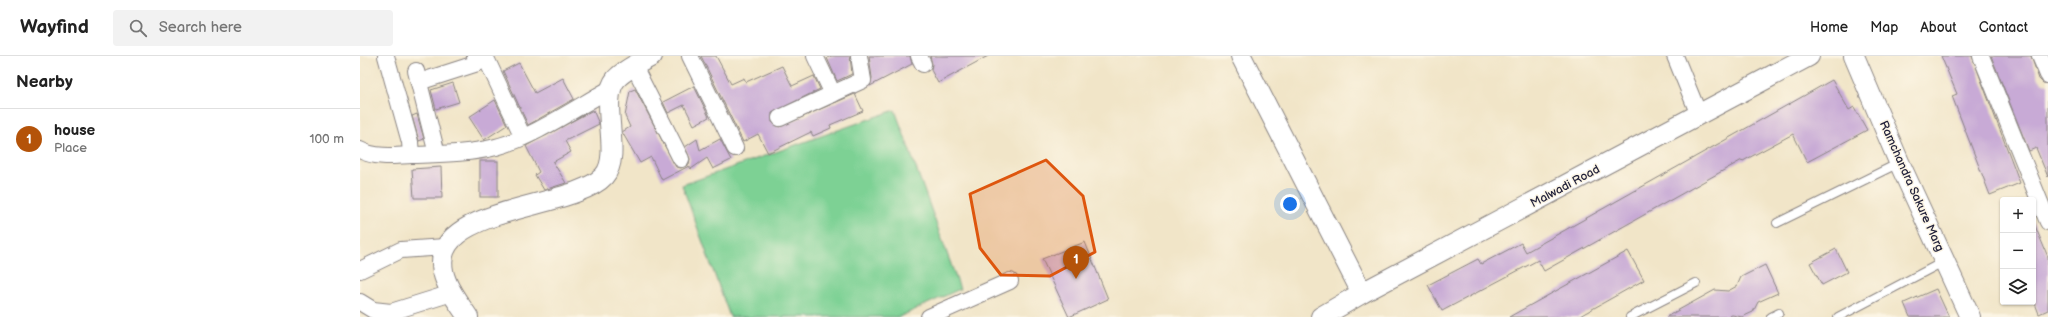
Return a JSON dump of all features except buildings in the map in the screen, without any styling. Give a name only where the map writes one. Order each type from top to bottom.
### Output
[{"type":"street","points":[[386,56],[410,142],[411,155]]},
{"type":"street","points":[[437,154],[418,77],[478,63],[475,56]]},
{"type":"street","points":[[486,56],[523,137]]},
{"type":"street","points":[[360,150],[365,153],[389,156],[437,154],[496,147],[523,137],[610,89],[631,61],[652,56]]},
{"type":"street","points":[[690,56],[735,148]]},
{"type":"street","points":[[815,56],[833,94]]},
{"type":"street","points":[[780,118],[862,80],[858,56]]},
{"type":"street","points":[[1241,56],[1362,293]]},
{"type":"street","points":[[1674,56],[1699,115]]},
{"type":"street","name":"Malwadi Road","points":[[1321,317],[1344,312],[1362,293],[1809,56]]},
{"type":"street","name":"Ramchandra Sakure Marg","points":[[1854,56],[1899,162],[1970,317]]},
{"type":"street","points":[[1981,56],[2048,222]]},
{"type":"street","points":[[2040,56],[2048,75]]},
{"type":"street","points":[[631,61],[681,159]]},
{"type":"street","points":[[468,317],[445,280],[442,262],[445,247],[458,231],[483,219],[587,188],[604,175],[610,161],[610,89]]},
{"type":"street","points":[[360,270],[401,250],[445,247]]},
{"type":"street","points":[[929,317],[1010,281]]},
{"type":"street","points":[[360,302],[373,310],[391,312],[452,293]]},
{"type":"lane","points":[[1777,223],[1899,162]]},
{"type":"lane","points":[[1838,317],[1945,260]]},
{"type":"lane","points":[[1630,317],[1696,283]]},
{"type":"lane","points":[[1771,317],[1779,313]]},
{"type":"highlighted area","points":[[1046,160],[1083,196],[1095,252],[1050,276],[1001,275],[980,248],[970,194]]},
{"type":"green space","points":[[895,110],[960,289],[899,317],[730,317],[682,185]]},
{"type":"place","name":"house","points":[[1076,279]]}]
